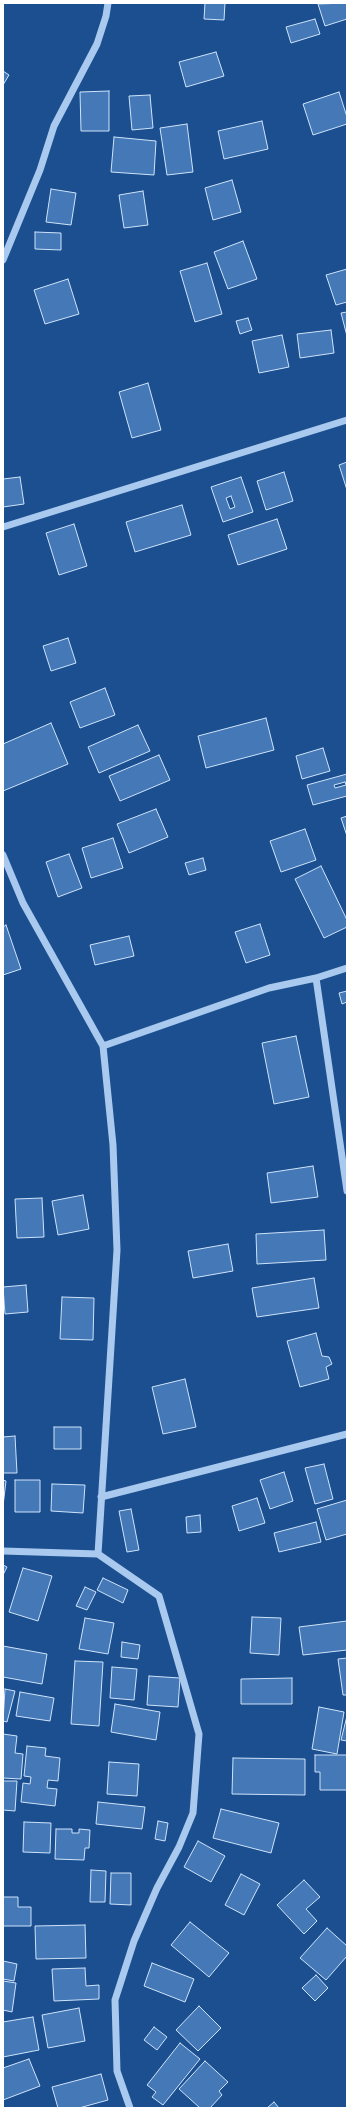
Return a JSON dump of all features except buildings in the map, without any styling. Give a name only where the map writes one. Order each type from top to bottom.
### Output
[{"type":"street","points":[[3,260],[40,170],[54,126],[97,44],[106,16],[108,3]]},
{"type":"street","points":[[3,527],[347,420]]},
{"type":"street","points":[[3,855],[23,903],[103,1046],[113,1145],[117,1250],[98,1554]]},
{"type":"street","points":[[103,1046],[269,988],[316,978],[347,968]]},
{"type":"street","points":[[316,978],[347,1191]]},
{"type":"street","points":[[101,1497],[347,1434]]},
{"type":"street","points":[[3,1551],[98,1554],[159,1596],[199,1734],[193,1812],[180,1847],[157,1888],[134,1941],[114,2000],[117,2071],[130,2108]]}]
